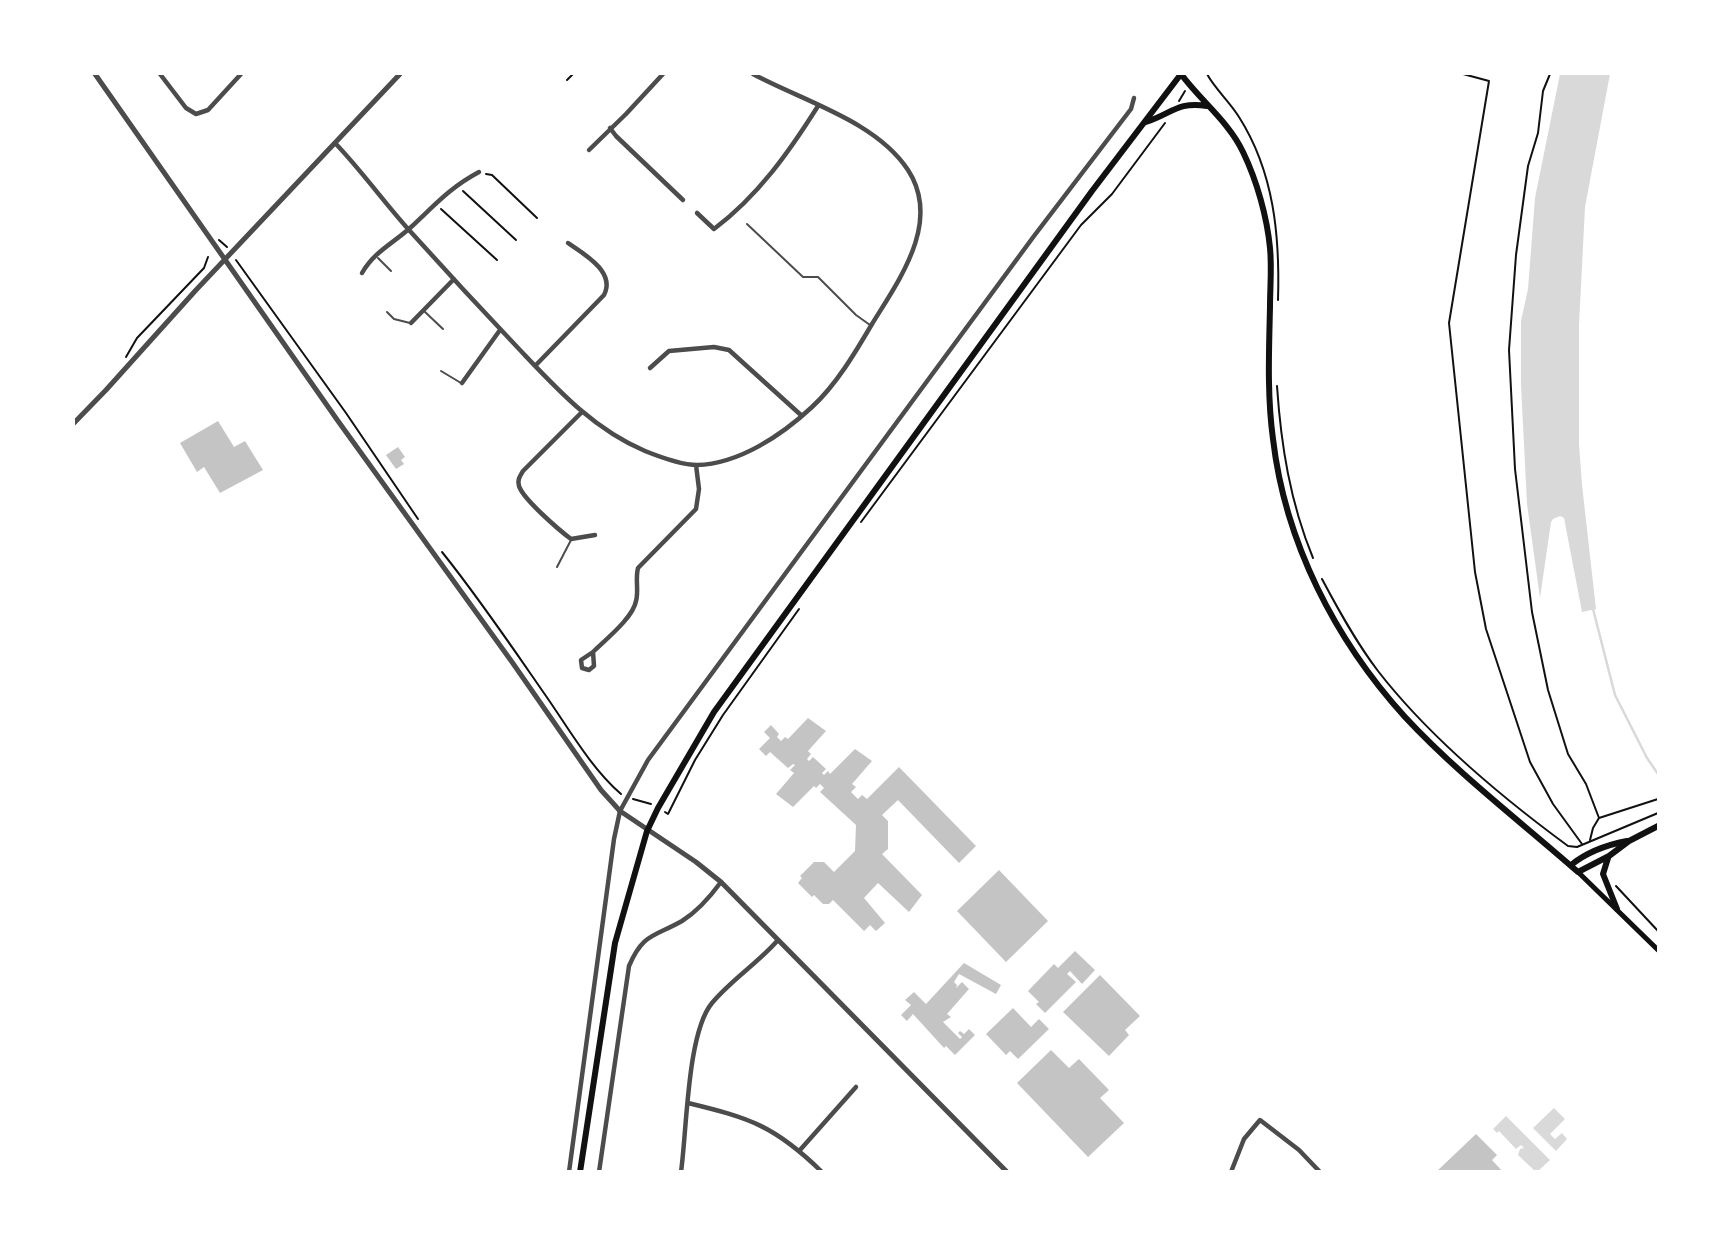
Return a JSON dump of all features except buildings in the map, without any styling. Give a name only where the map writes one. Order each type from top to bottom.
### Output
[{"type":"main road","points":[[580,1171],[615,943],[647,831],[659,808],[714,712],[1181,74],[1243,152],[1258,192],[1271,251],[1268,373],[1273,439],[1282,489],[1295,533],[1327,608],[1364,667],[1405,717],[1571,865],[1658,950]]},
{"type":"main road","points":[[1144,122],[1161,117],[1180,102],[1208,106]]},
{"type":"main road","points":[[1578,872],[1658,827]]},
{"type":"main road","points":[[1571,865],[1583,855],[1629,841]]},
{"type":"main road","points":[[1609,856],[1603,874],[1617,908]]},
{"type":"street","points":[[94,74],[601,790],[620,811],[721,882],[1007,1171]]},
{"type":"street","points":[[160,74],[186,108],[196,114],[208,110],[241,74]]},
{"type":"street","points":[[74,423],[400,74]]},
{"type":"street","points":[[589,150],[663,74]]},
{"type":"street","points":[[334,142],[408,229],[500,330],[581,413],[616,437],[644,451],[696,465],[744,453],[767,441],[802,416],[829,388],[861,344],[906,268],[915,247],[920,209],[916,187],[909,171],[892,150],[872,134],[753,74]]},
{"type":"street","points":[[569,1171],[614,839],[620,811],[627,797],[648,760],[1034,236],[1131,109],[1134,98]]},
{"type":"street","points":[[697,213],[714,229],[752,198],[774,171],[818,106]]},
{"type":"street","points":[[610,128],[682,200]]},
{"type":"street","points":[[362,273],[374,254],[408,229],[456,184],[479,172]]},
{"type":"street","points":[[535,366],[604,295],[608,287],[606,277],[597,264],[568,243]]},
{"type":"street","points":[[411,323],[454,279]]},
{"type":"street","points":[[462,383],[500,330]]},
{"type":"street","points":[[650,368],[669,351],[714,347],[729,350],[802,416]]},
{"type":"street","points":[[581,413],[518,478],[518,485],[523,494],[571,539],[595,535]]},
{"type":"street","points":[[593,652],[637,601],[638,568],[696,509],[699,489],[696,465]]},
{"type":"street","points":[[599,1171],[629,966],[642,942],[683,920],[703,905],[721,882]]},
{"type":"street","points":[[681,1171],[699,1026],[711,1004],[779,939]]},
{"type":"street","points":[[800,1150],[856,1087]]},
{"type":"street","points":[[688,1103],[751,1120],[771,1130],[800,1150],[822,1171]]},
{"type":"street","points":[[1231,1171],[1244,1139],[1260,1120],[1300,1150],[1320,1171]]},
{"type":"lane","points":[[747,224],[803,277],[818,277],[856,315],[871,325]]},
{"type":"lane","points":[[374,254],[391,271]]},
{"type":"lane","points":[[424,310],[443,329]]},
{"type":"lane","points":[[387,312],[394,319],[411,323]]},
{"type":"lane","points":[[441,371],[462,383]]},
{"type":"lane","points":[[557,567],[571,539]]},
{"type":"path","points":[[566,80],[573,74]]},
{"type":"path","points":[[1207,74],[1253,142],[1269,186],[1279,258],[1278,305]]},
{"type":"path","points":[[1464,74],[1489,81],[1449,323],[1475,572],[1486,629],[1530,762],[1553,804],[1582,845]]},
{"type":"path","points":[[1550,74],[1543,91],[1538,133],[1528,166],[1516,255],[1509,351],[1515,469],[1532,612],[1548,690],[1568,754],[1586,784],[1599,818]]},
{"type":"path","points":[[858,527],[1081,225],[1112,194],[1163,124],[1170,119]]},
{"type":"path","points":[[479,172],[492,175],[537,218]]},
{"type":"path","points":[[456,184],[516,240]]},
{"type":"path","points":[[435,203],[497,261]]},
{"type":"path","points":[[220,239],[346,413],[423,527]]},
{"type":"path","points":[[125,358],[137,338],[204,268],[208,257]]},
{"type":"path","points":[[1277,377],[1280,428],[1287,474],[1315,564]]},
{"type":"path","points":[[437,546],[471,589],[575,739],[620,794],[668,814],[695,761],[723,715],[803,603]]},
{"type":"path","points":[[1320,574],[1361,647],[1415,714],[1465,762],[1555,837],[1568,846],[1582,845],[1658,813]]},
{"type":"path","points":[[1590,842],[1593,828],[1599,818],[1658,799]]},
{"type":"path","points":[[1617,887],[1658,931]]},
{"type":"shaded area","points":[[1560,74],[1610,74],[1585,207],[1579,325],[1579,444],[1596,609],[1582,612],[1564,518],[1560,516],[1551,522],[1540,598],[1527,504],[1521,385],[1521,321],[1528,289],[1535,198]]},
{"type":"shaded area","points":[[1554,1108],[1565,1119],[1550,1134],[1555,1139],[1562,1133],[1567,1139],[1556,1151],[1533,1128]]},
{"type":"shaded area","points":[[1506,1116],[1550,1160],[1538,1171],[1518,1155],[1520,1149],[1524,1148],[1521,1145],[1516,1149],[1499,1131],[1497,1133],[1493,1129]]},
{"type":"waterway","points":[[1593,609],[1615,695],[1658,774]]}]
